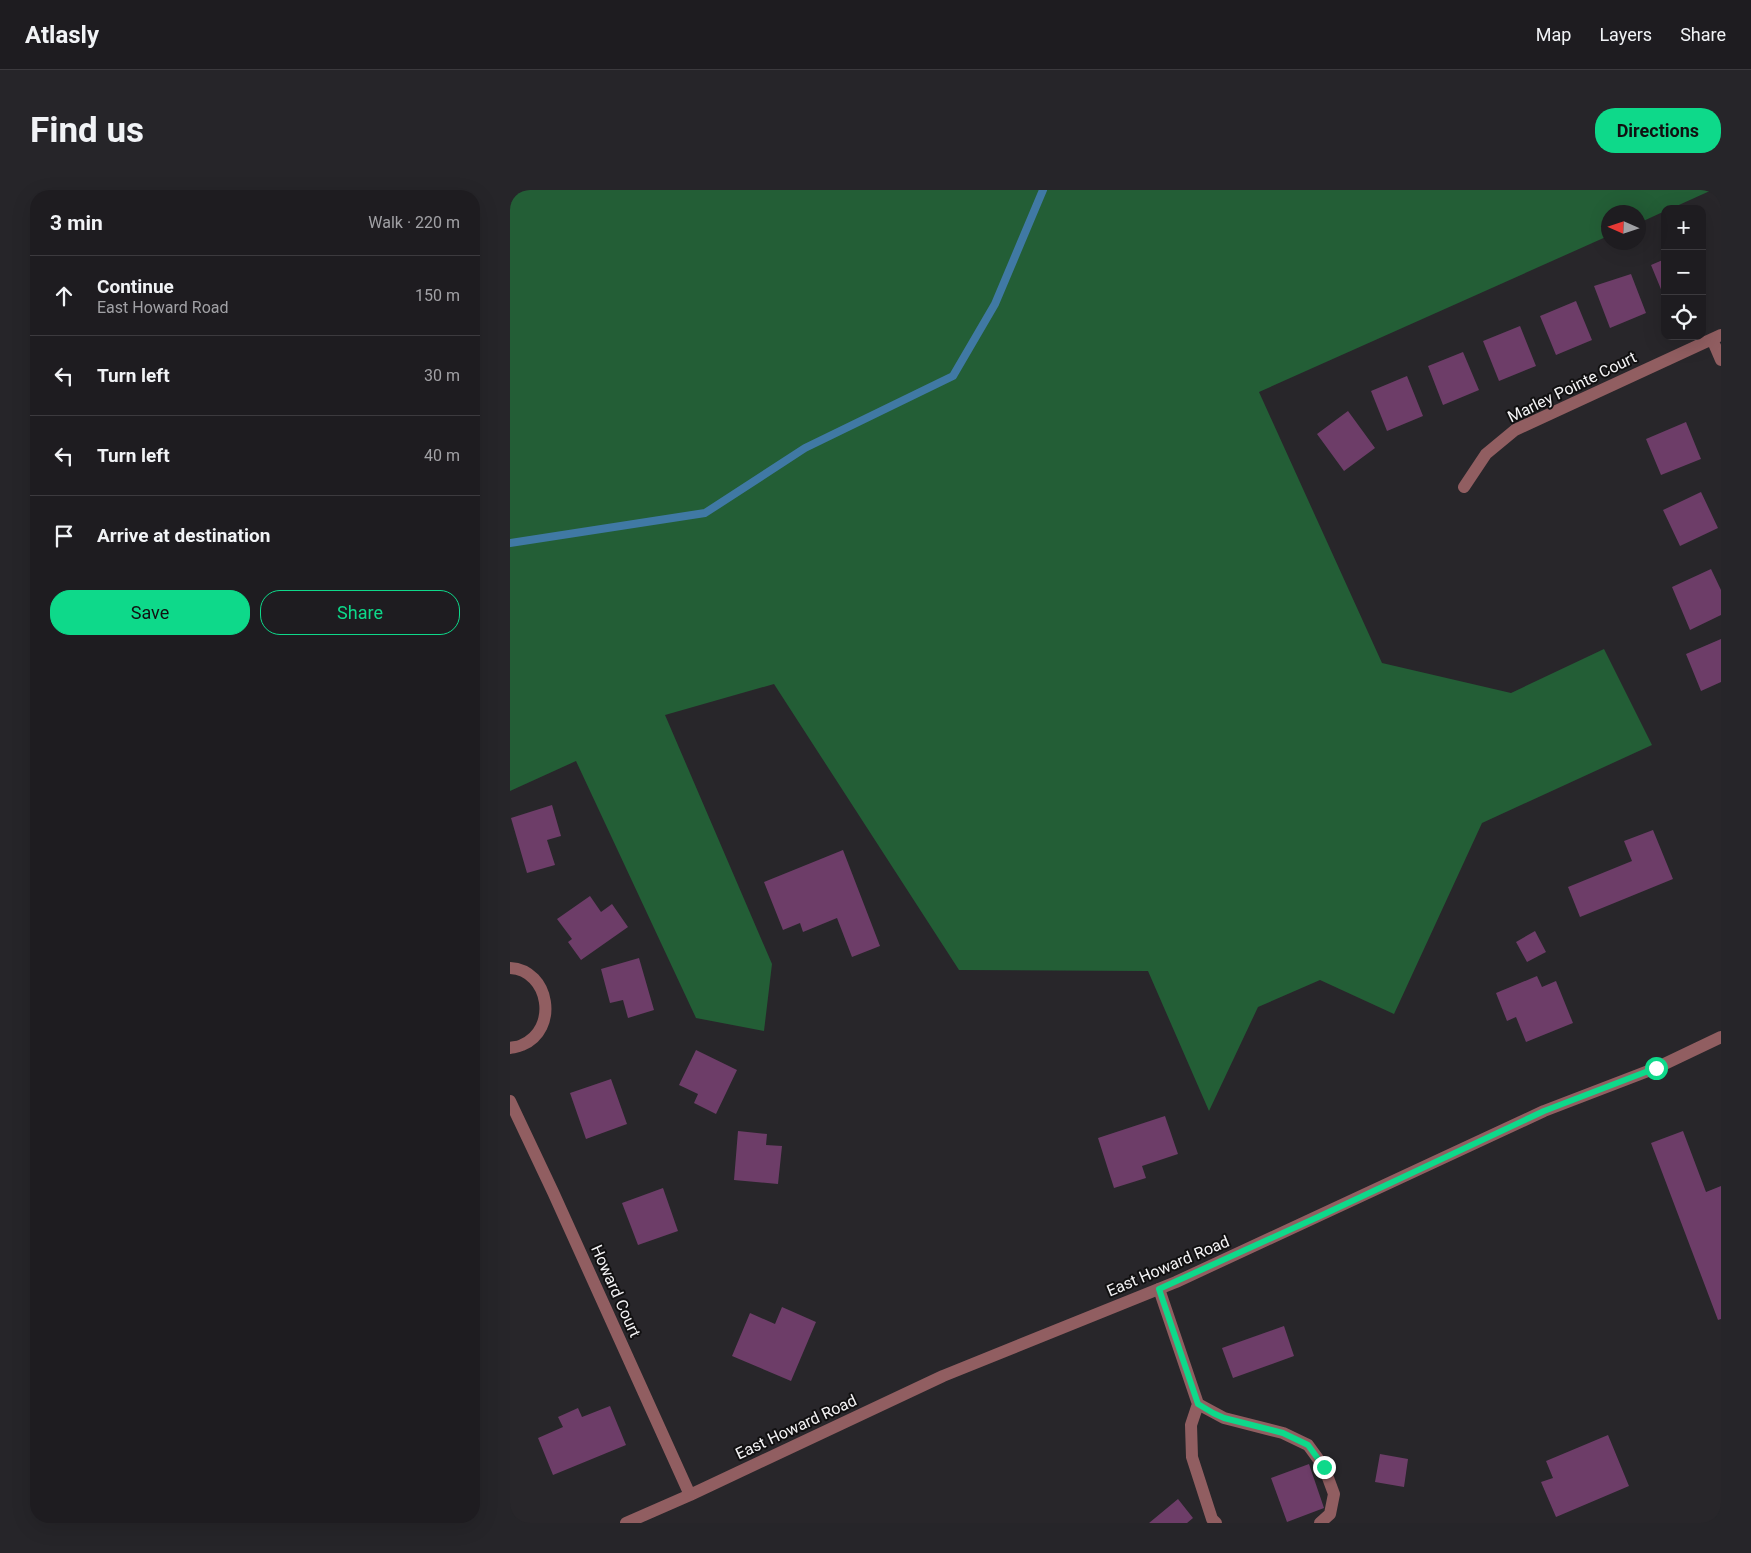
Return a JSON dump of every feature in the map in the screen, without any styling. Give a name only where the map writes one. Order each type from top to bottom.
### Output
[{"type":"street","name":"Marley Pointe Court","points":[[1464,487],[1486,454],[1515,430],[1717,337],[1721,360]]},
{"type":"street","points":[[510,968],[517,968],[534,978],[544,995],[546,1014],[538,1033],[523,1045],[510,1048]]},
{"type":"street","name":"East Howard Road","points":[[626,1523],[690,1495],[943,1376],[1159,1289],[1544,1111],[1656,1068],[1721,1037]]},
{"type":"street","name":"Howard Court","points":[[510,1101],[690,1495]]},
{"type":"street","points":[[1159,1289],[1198,1404],[1191,1425],[1192,1457],[1212,1519],[1216,1523]]},
{"type":"street","points":[[1198,1404],[1224,1418],[1283,1433],[1308,1445],[1324,1467],[1334,1494],[1330,1514],[1320,1523]]},
{"type":"green space","points":[[510,190],[1712,190],[1679,205],[1661,205],[1661,213],[1646,220],[1646,205],[1601,205],[1601,239],[1259,392],[1382,663],[1511,693],[1604,649],[1652,745],[1482,823],[1394,1014],[1320,980],[1258,1007],[1209,1111],[1148,971],[959,970],[774,684],[665,715],[772,964],[764,1031],[696,1018],[576,761],[510,791]]},
{"type":"building","points":[[1661,261],[1661,289],[1651,265]]},
{"type":"building","points":[[1631,274],[1646,313],[1610,328],[1594,286]]},
{"type":"building","points":[[1576,301],[1592,340],[1556,355],[1540,316]]},
{"type":"building","points":[[1520,326],[1536,366],[1499,381],[1483,341]]},
{"type":"building","points":[[1463,352],[1479,390],[1443,405],[1428,366]]},
{"type":"building","points":[[1407,376],[1423,416],[1387,431],[1371,391]]},
{"type":"building","points":[[1348,411],[1375,448],[1344,471],[1317,434]]},
{"type":"building","points":[[1686,422],[1701,459],[1661,475],[1646,439]]},
{"type":"building","points":[[1701,492],[1718,528],[1680,546],[1663,510]]},
{"type":"building","points":[[1711,569],[1721,590],[1721,615],[1690,630],[1672,587]]},
{"type":"building","points":[[1721,639],[1721,682],[1701,691],[1686,654]]},
{"type":"building","points":[[552,805],[561,836],[547,840],[555,865],[527,873],[511,818]]},
{"type":"building","points":[[1653,830],[1673,879],[1580,917],[1568,887],[1632,861],[1624,841]]},
{"type":"building","points":[[843,850],[880,946],[852,957],[837,918],[803,932],[800,923],[783,930],[764,882]]},
{"type":"building","points":[[590,896],[601,912],[612,904],[628,927],[581,960],[568,942],[572,939],[557,919]]},
{"type":"building","points":[[1535,931],[1546,952],[1527,962],[1516,942]]},
{"type":"building","points":[[639,958],[654,1010],[628,1018],[623,1000],[610,1003],[601,969]]},
{"type":"building","points":[[1537,976],[1542,987],[1556,981],[1573,1023],[1526,1042],[1516,1017],[1507,1021],[1496,993]]},
{"type":"building","points":[[696,1050],[737,1070],[716,1114],[694,1103],[698,1094],[679,1085]]},
{"type":"building","points":[[611,1079],[627,1124],[586,1139],[570,1093]]},
{"type":"building","points":[[1165,1116],[1178,1154],[1142,1166],[1146,1178],[1114,1188],[1098,1138]]},
{"type":"building","points":[[738,1131],[767,1134],[766,1145],[782,1146],[778,1184],[734,1180]]},
{"type":"building","points":[[1683,1131],[1706,1192],[1721,1186],[1721,1319],[1718,1320],[1651,1143]]},
{"type":"building","points":[[663,1188],[678,1231],[638,1245],[622,1203]]},
{"type":"building","points":[[782,1307],[816,1322],[791,1381],[732,1356],[750,1313],[775,1324]]},
{"type":"building","points":[[1284,1326],[1294,1356],[1233,1378],[1222,1348]]},
{"type":"building","points":[[610,1406],[626,1445],[553,1475],[538,1438],[563,1427],[558,1417],[578,1408],[582,1417]]},
{"type":"building","points":[[1608,1435],[1629,1486],[1556,1517],[1541,1482],[1553,1478],[1546,1461]]},
{"type":"building","points":[[1380,1454],[1408,1459],[1404,1487],[1375,1482]]},
{"type":"building","points":[[1309,1464],[1324,1508],[1287,1522],[1271,1478]]},
{"type":"building","points":[[1178,1499],[1193,1518],[1187,1523],[1149,1523]]},
{"type":"waterway","points":[[510,543],[705,513],[805,448],[953,376],[995,304],[1043,190]]},
{"type":"route","points":[[1324,1467],[1308,1445],[1283,1433],[1224,1418],[1198,1404],[1159,1289],[1544,1111],[1656,1068]]}]
